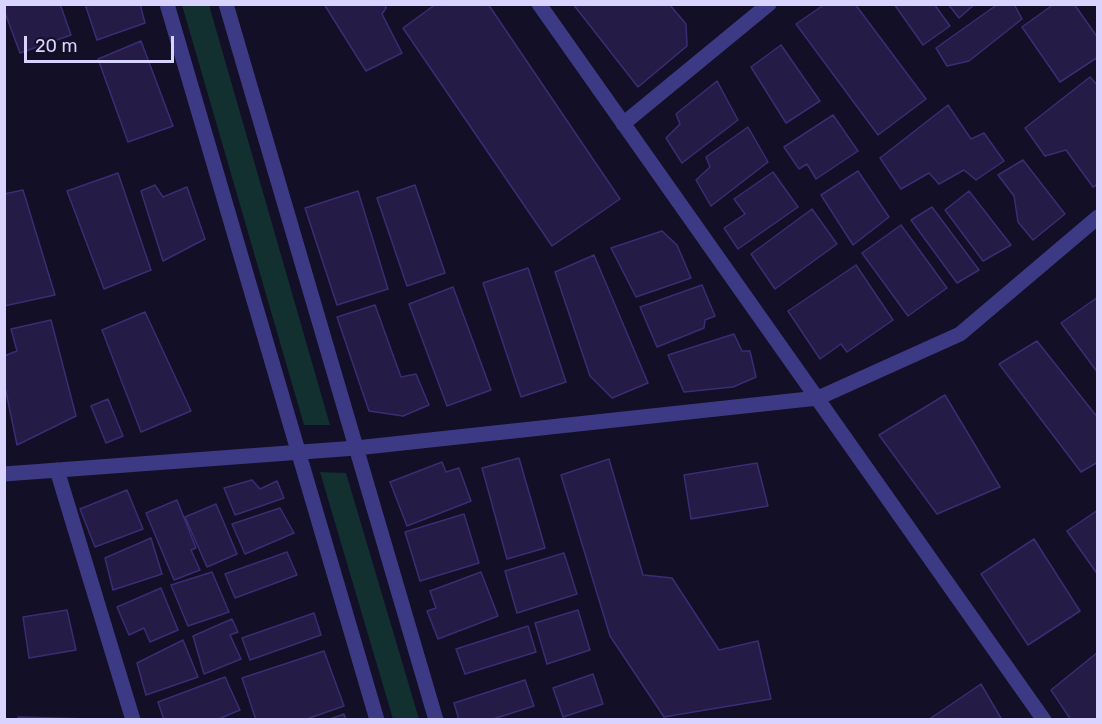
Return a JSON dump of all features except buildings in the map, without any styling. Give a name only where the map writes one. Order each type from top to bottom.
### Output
[{"type":"street","points":[[168,4],[377,720]]},
{"type":"street","points":[[226,4],[436,720]]},
{"type":"street","points":[[539,4],[1044,720]]},
{"type":"street","points":[[623,124],[769,4]]},
{"type":"street","points":[[4,474],[356,448],[818,398],[960,334],[1098,217]]},
{"type":"street","points":[[57,470],[133,720]]},
{"type":"green space","points":[[182,5],[209,5],[330,425],[304,425]]},
{"type":"green space","points":[[320,472],[346,473],[419,719],[393,719]]}]
